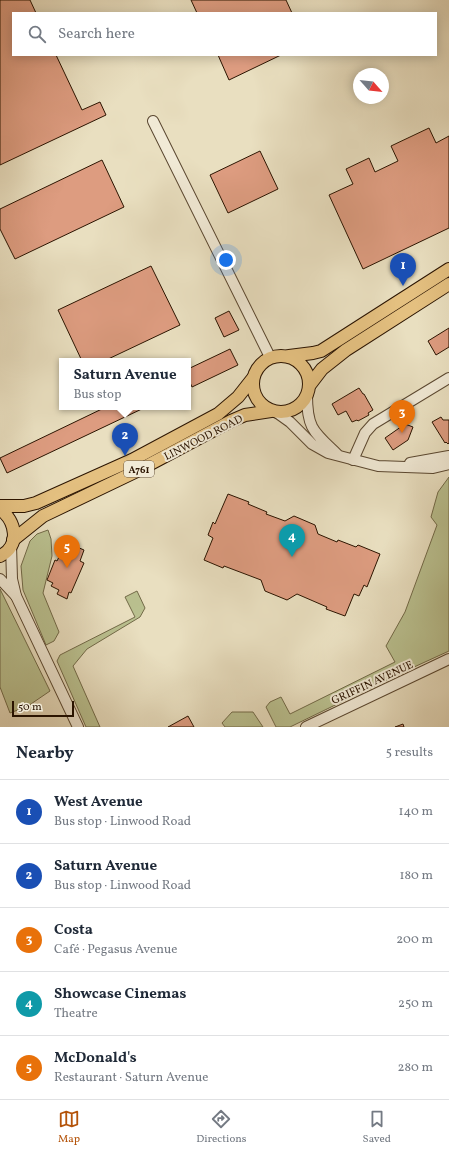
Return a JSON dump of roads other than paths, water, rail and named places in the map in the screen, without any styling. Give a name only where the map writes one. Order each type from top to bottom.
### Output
[{"type":"main road","points":[[449,270],[321,351],[289,356],[279,355],[270,357],[262,362],[256,369],[253,378],[252,387],[255,396],[260,403],[273,411],[285,412],[294,409],[302,403],[308,390],[322,369],[346,350],[449,284]]},
{"type":"main road","points":[[289,356],[297,360],[304,367],[308,376],[308,390]]},
{"type":"main road","name":"LINWOOD ROAD","points":[[0,507],[24,506],[36,503],[132,460],[218,414],[238,397],[253,378]]},
{"type":"main road","name":"LINWOOD ROAD","points":[[0,556],[3,555],[12,542],[43,516],[139,470],[231,421],[245,415],[273,411]]},
{"type":"main road","points":[[0,507],[12,522],[14,531],[12,542]]},
{"type":"street","points":[[153,121],[270,357]]},
{"type":"street","points":[[353,460],[365,433],[373,424],[449,378]]},
{"type":"street","points":[[308,390],[308,412],[310,425],[319,437],[337,454]]},
{"type":"street","points":[[273,411],[290,422],[315,447],[328,453],[387,467],[433,468],[449,464]]},
{"type":"street","points":[[387,467],[449,456]]},
{"type":"street","points":[[12,542],[12,579],[16,596],[78,727]]},
{"type":"street","points":[[0,579],[16,596]]},
{"type":"street","name":"GRIFFIN AVENUE","points":[[306,727],[449,660]]},
{"type":"place","name":"West Avenue","points":[[403,286]]},
{"type":"place","name":"Costa","points":[[402,433]]},
{"type":"place","name":"Saturn Avenue","points":[[125,456]]},
{"type":"place","name":"Showcase Cinemas","points":[[292,557]]},
{"type":"place","name":"McDonald's","points":[[67,568]]}]
